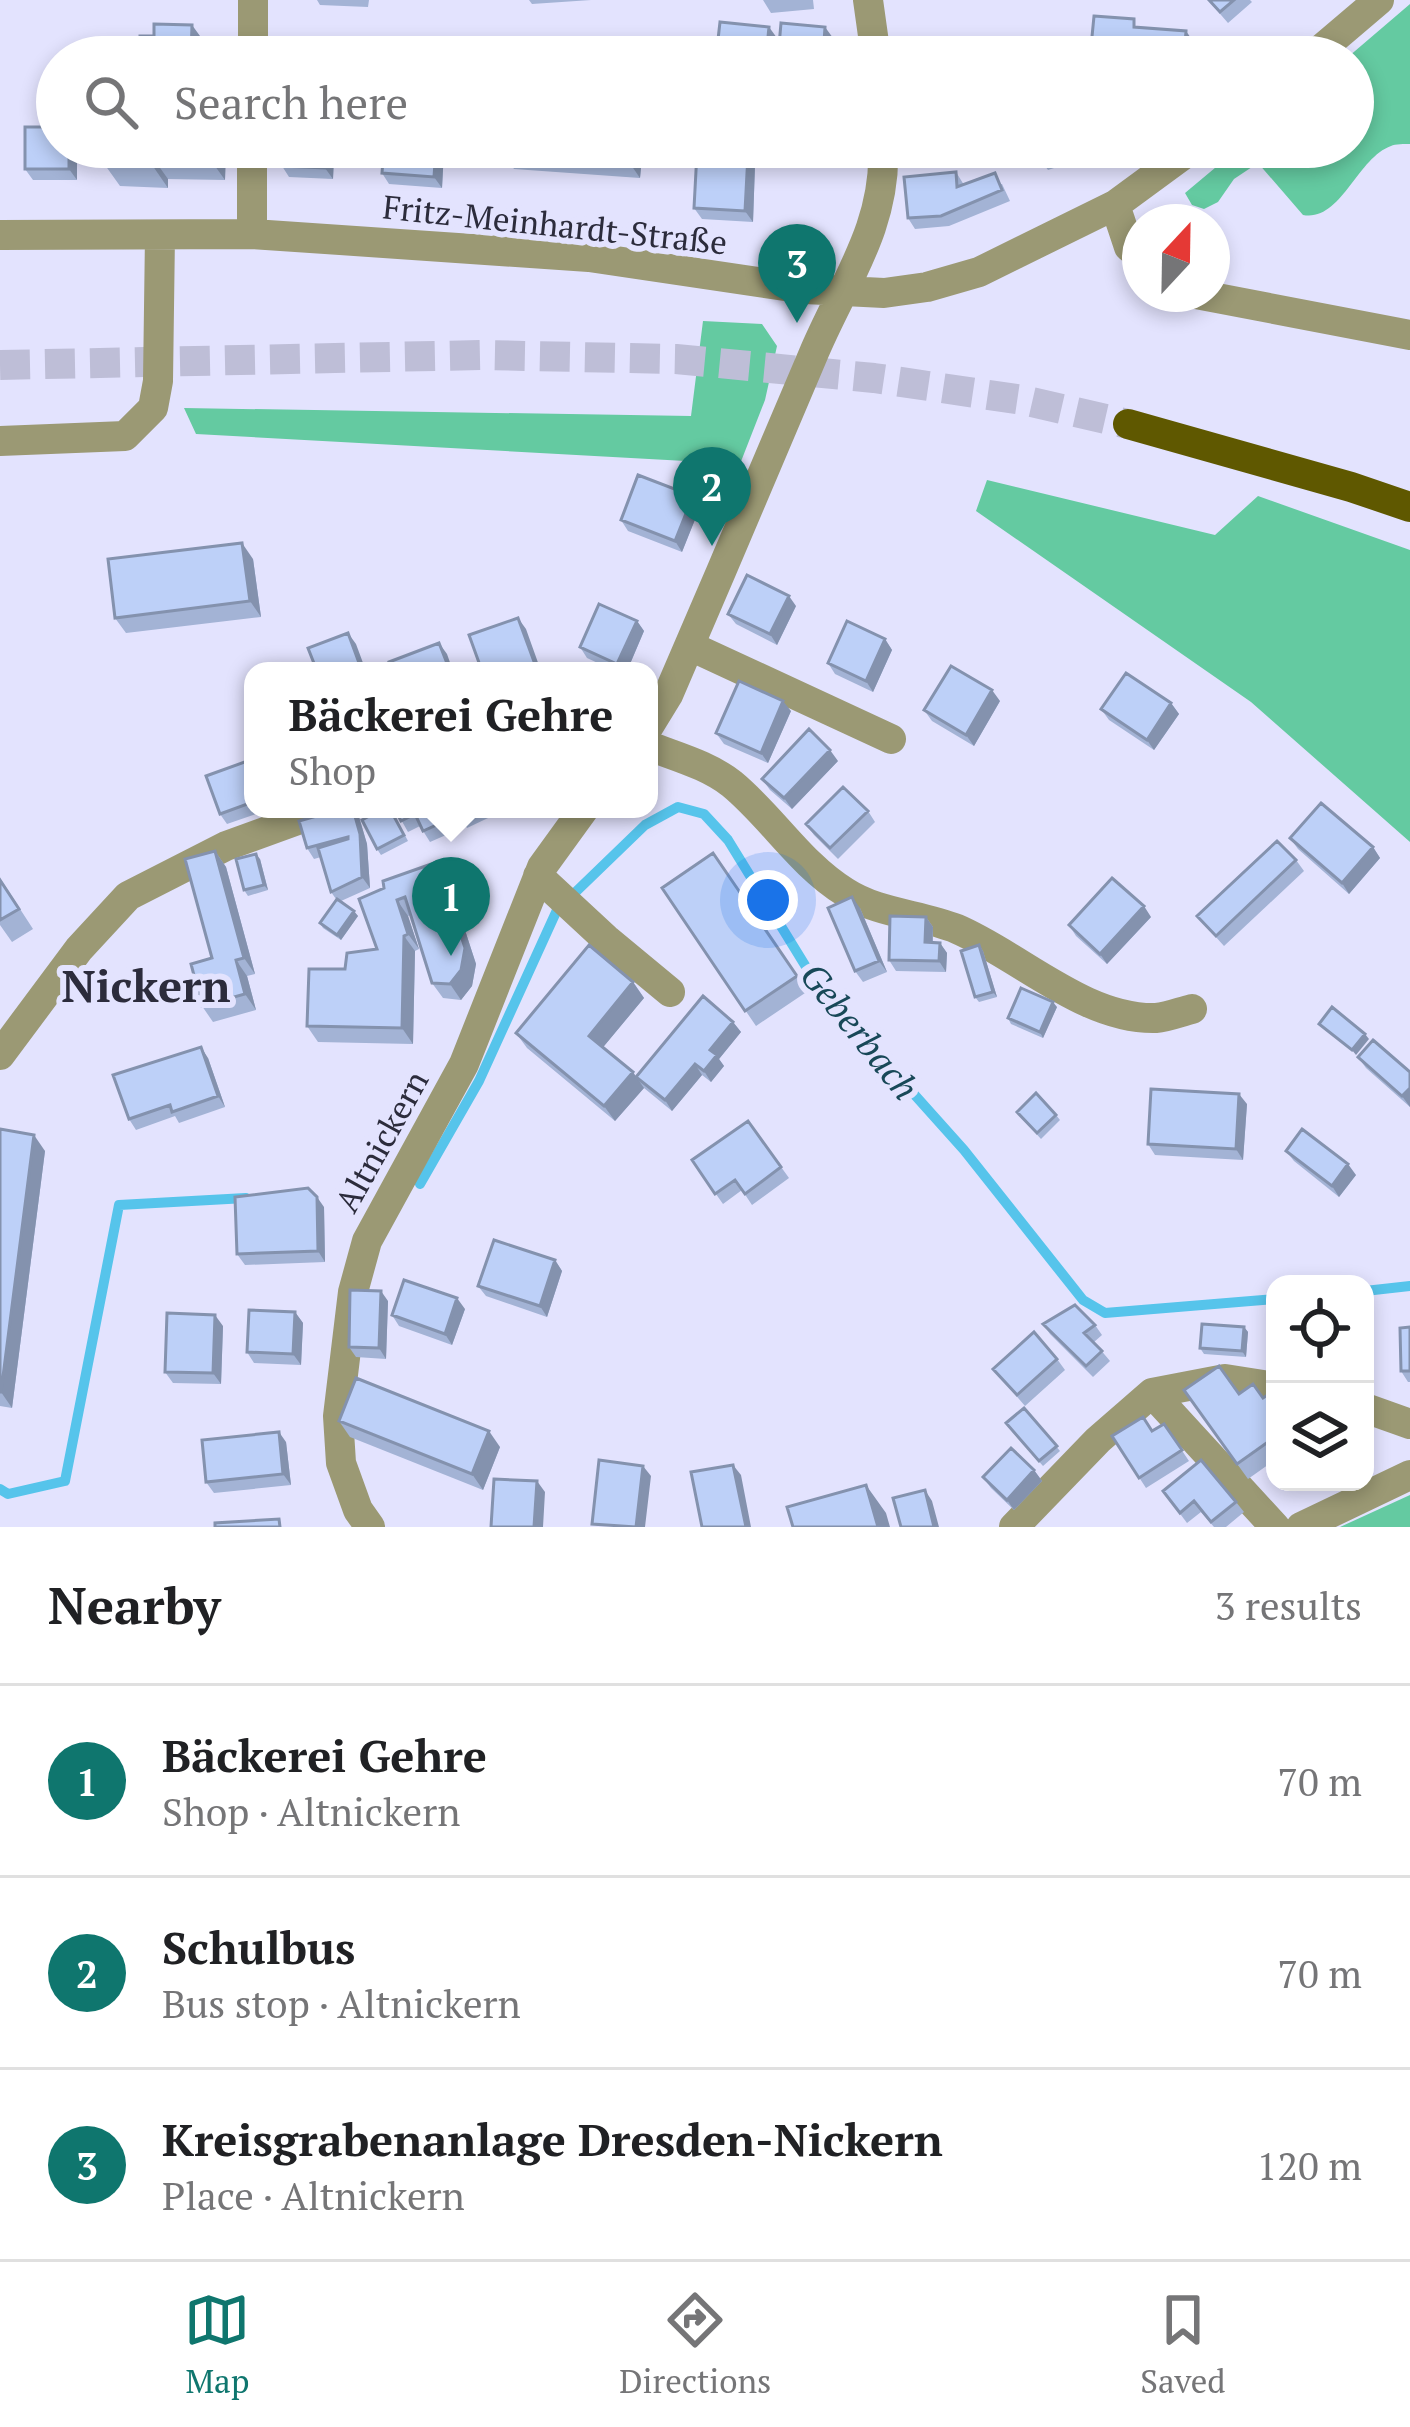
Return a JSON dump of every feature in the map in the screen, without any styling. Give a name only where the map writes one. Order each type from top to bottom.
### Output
[{"type":"main road","points":[[1128,424],[1410,507]]},
{"type":"street","points":[[253,0],[253,36]]},
{"type":"street","points":[[868,0],[873,36]]},
{"type":"street","points":[[1337,36],[1379,0]]},
{"type":"street","points":[[252,168],[252,234]]},
{"type":"street","points":[[658,711],[820,338],[866,247],[879,203],[882,168]]},
{"type":"street","name":"Fritz-Meinhardt-Straße","points":[[0,235],[252,234],[589,257],[805,289],[884,293],[979,272],[1115,205],[1165,168]]},
{"type":"street","points":[[1115,205],[1122,226]]},
{"type":"street","points":[[0,441],[124,436],[153,408],[158,381],[160,235]]},
{"type":"street","points":[[1230,301],[1410,335]]},
{"type":"street","points":[[690,646],[891,739]]},
{"type":"street","points":[[658,749],[704,766],[732,784],[820,873],[876,908],[958,930],[1083,1000],[1129,1016],[1160,1018],[1192,1009]]},
{"type":"street","points":[[5,1049],[79,949],[128,896],[226,846],[303,818]]},
{"type":"street","name":"Altnickern","points":[[370,1527],[358,1510],[341,1463],[338,1416],[353,1292],[368,1241],[464,1064],[538,876],[578,818]]},
{"type":"street","points":[[538,876],[670,992]]},
{"type":"street","points":[[1014,1527],[1098,1440],[1152,1393],[1225,1379],[1266,1386]]},
{"type":"street","points":[[1152,1393],[1275,1527]]},
{"type":"street","points":[[1374,1411],[1410,1424]]},
{"type":"street","points":[[1301,1527],[1410,1475]]},
{"type":"green space","points":[[1410,4],[1410,144],[1393,145],[1374,158],[1374,36]]},
{"type":"green space","points":[[1215,168],[1250,168],[1234,179],[1218,202],[1191,204],[1185,193]]},
{"type":"green space","points":[[1262,168],[1364,168],[1339,199],[1316,215],[1303,215]]},
{"type":"green space","points":[[703,321],[762,324],[777,346],[765,400],[740,464],[196,434],[184,408],[691,416]]},
{"type":"green space","points":[[987,480],[1215,535],[1258,496],[1410,550],[1410,842],[1251,702],[976,511]]},
{"type":"green space","points":[[1410,1495],[1410,1527],[1340,1527]]},
{"type":"building","points":[[1209,0],[1234,0],[1220,12]]},
{"type":"building","points":[[1094,16],[1134,19],[1134,27],[1186,31],[1186,36],[1092,36]]},
{"type":"building","points":[[720,22],[769,27],[768,36],[718,36]]},
{"type":"building","points":[[781,23],[825,27],[824,36],[780,36]]},
{"type":"building","points":[[154,24],[192,25],[192,36],[154,36]]},
{"type":"building","points":[[25,127],[36,127],[36,168],[69,168],[69,169],[25,169]]},
{"type":"building","points":[[382,168],[435,168],[434,177],[382,173]]},
{"type":"building","points":[[696,168],[747,168],[745,211],[694,208]]},
{"type":"building","points":[[956,172],[957,187],[995,173],[1002,190],[941,216],[908,218],[904,177]]},
{"type":"building","points":[[638,475],[693,496],[675,541],[621,520]]},
{"type":"building","points":[[242,543],[250,601],[115,618],[108,559]]},
{"type":"building","points":[[747,575],[789,596],[770,634],[728,614]]},
{"type":"building","points":[[599,604],[637,621],[618,662],[580,647]]},
{"type":"building","points":[[518,618],[534,662],[479,662],[469,635]]},
{"type":"building","points":[[847,621],[885,639],[866,681],[828,663]]},
{"type":"building","points":[[348,633],[359,662],[313,662],[308,648]]},
{"type":"building","points":[[439,643],[446,662],[389,662]]},
{"type":"building","points":[[951,666],[992,690],[966,735],[924,710]]},
{"type":"building","points":[[1126,673],[1171,703],[1147,740],[1101,709]]},
{"type":"building","points":[[739,681],[783,701],[761,753],[716,733]]},
{"type":"building","points":[[809,729],[830,750],[784,798],[762,779]]},
{"type":"building","points":[[244,762],[244,805],[220,814],[206,776]]},
{"type":"building","points":[[843,787],[868,811],[830,848],[806,824]]},
{"type":"building","points":[[1321,803],[1373,847],[1342,883],[1290,838]]},
{"type":"building","points":[[356,818],[362,877],[331,892],[318,848],[348,837],[307,848],[299,821]]},
{"type":"building","points":[[395,818],[404,835],[377,849],[362,820]]},
{"type":"building","points":[[417,818],[452,818],[423,831]]},
{"type":"building","points":[[1277,841],[1296,860],[1216,936],[1197,916]]},
{"type":"building","points":[[215,851],[244,958],[236,960],[245,994],[202,1006],[191,964],[212,958],[185,859]]},
{"type":"building","points":[[713,853],[797,976],[745,1011],[662,888]]},
{"type":"building","points":[[256,854],[264,885],[244,890],[236,859]]},
{"type":"building","points":[[437,862],[465,948],[461,970],[450,984],[432,983],[405,897],[397,900],[408,934],[404,936],[402,1028],[307,1026],[309,969],[345,969],[347,953],[377,949],[359,899],[384,888],[383,881]]},
{"type":"building","points":[[1112,878],[1144,906],[1100,954],[1069,925]]},
{"type":"building","points":[[0,880],[19,909],[0,920]]},
{"type":"building","points":[[852,897],[879,961],[855,971],[828,908]]},
{"type":"building","points":[[337,899],[354,911],[337,935],[320,923]]},
{"type":"building","points":[[890,916],[926,917],[925,942],[940,943],[939,961],[889,960]]},
{"type":"building","points":[[589,945],[633,982],[589,1036],[633,1072],[604,1106],[516,1033]]},
{"type":"building","points":[[979,945],[993,992],[975,997],[961,951]]},
{"type":"building","points":[[1021,988],[1053,1002],[1040,1032],[1008,1018]]},
{"type":"building","points":[[703,996],[733,1022],[710,1050],[717,1055],[704,1071],[695,1064],[665,1100],[636,1077]]},
{"type":"building","points":[[1332,1007],[1365,1034],[1352,1050],[1319,1024]]},
{"type":"building","points":[[1373,1040],[1410,1072],[1410,1088],[1402,1096],[1358,1057]]},
{"type":"building","points":[[201,1047],[218,1096],[172,1112],[170,1105],[129,1119],[113,1075]]},
{"type":"building","points":[[1151,1089],[1239,1094],[1236,1149],[1148,1144]]},
{"type":"building","points":[[1036,1093],[1056,1115],[1037,1133],[1017,1112]]},
{"type":"building","points":[[748,1121],[781,1167],[745,1194],[735,1180],[715,1194],[692,1160]]},
{"type":"building","points":[[0,1129],[34,1135],[1,1392],[0,1392]]},
{"type":"building","points":[[1302,1129],[1348,1164],[1332,1186],[1286,1151]]},
{"type":"building","points":[[308,1188],[317,1197],[318,1251],[237,1254],[235,1197]]},
{"type":"building","points":[[494,1240],[555,1260],[540,1306],[478,1286]]},
{"type":"building","points":[[404,1280],[457,1298],[445,1334],[392,1315]]},
{"type":"building","points":[[350,1290],[381,1291],[379,1348],[349,1347]]},
{"type":"building","points":[[1075,1305],[1095,1325],[1084,1333],[1102,1351],[1086,1366],[1043,1324]]},
{"type":"building","points":[[249,1310],[295,1312],[293,1354],[247,1352]]},
{"type":"building","points":[[167,1313],[215,1315],[213,1373],[165,1372]]},
{"type":"building","points":[[1202,1324],[1244,1327],[1242,1351],[1200,1348]]},
{"type":"building","points":[[1410,1327],[1410,1371],[1401,1371],[1400,1328]]},
{"type":"building","points":[[1034,1332],[1057,1359],[1017,1395],[993,1369]]},
{"type":"building","points":[[1219,1366],[1239,1394],[1253,1384],[1266,1396],[1266,1443],[1237,1464],[1184,1390]]},
{"type":"building","points":[[356,1378],[489,1431],[472,1474],[339,1421]]},
{"type":"building","points":[[1024,1408],[1057,1446],[1039,1461],[1006,1423]]},
{"type":"building","points":[[1143,1417],[1152,1431],[1164,1424],[1182,1450],[1139,1478],[1112,1436]]},
{"type":"building","points":[[279,1432],[283,1474],[206,1482],[202,1440]]},
{"type":"building","points":[[1011,1448],[1034,1470],[1007,1500],[983,1477]]},
{"type":"building","points":[[599,1460],[643,1466],[636,1527],[592,1524]]},
{"type":"building","points":[[1201,1460],[1236,1502],[1211,1522],[1194,1501],[1180,1513],[1163,1491]]},
{"type":"building","points":[[733,1465],[746,1527],[702,1527],[691,1472]]},
{"type":"building","points":[[494,1479],[537,1481],[534,1527],[491,1527]]},
{"type":"building","points":[[866,1485],[878,1527],[793,1527],[787,1507]]},
{"type":"building","points":[[925,1490],[934,1527],[901,1527],[893,1498]]},
{"type":"building","points":[[279,1519],[280,1527],[215,1527],[215,1523]]},
{"type":"waterway","name":"Geberbach","points":[[658,818],[678,807],[704,814],[728,840],[819,988],[964,1150],[1083,1300],[1105,1313],[1266,1300]]},
{"type":"waterway","name":"Geberbach","points":[[420,1184],[479,1081],[557,910],[658,818]]},
{"type":"waterway","name":"Geberbach","points":[[0,1489],[8,1494],[65,1481],[119,1205],[246,1198]]},
{"type":"waterway","name":"Geberbach","points":[[1374,1290],[1410,1286]]},
{"type":"tunnel","points":[[0,365],[481,355],[676,359],[874,378],[1023,400],[1128,424]]},
{"type":"place","name":"Kreisgrabenanlage Dresden-Nickern","points":[[797,323]]},
{"type":"place","name":"Schulbus","points":[[712,546]]},
{"type":"place","name":"Bäckerei Gehre","points":[[451,956]]},
{"type":"district","name":"Nickern","points":[[146,985]]}]
